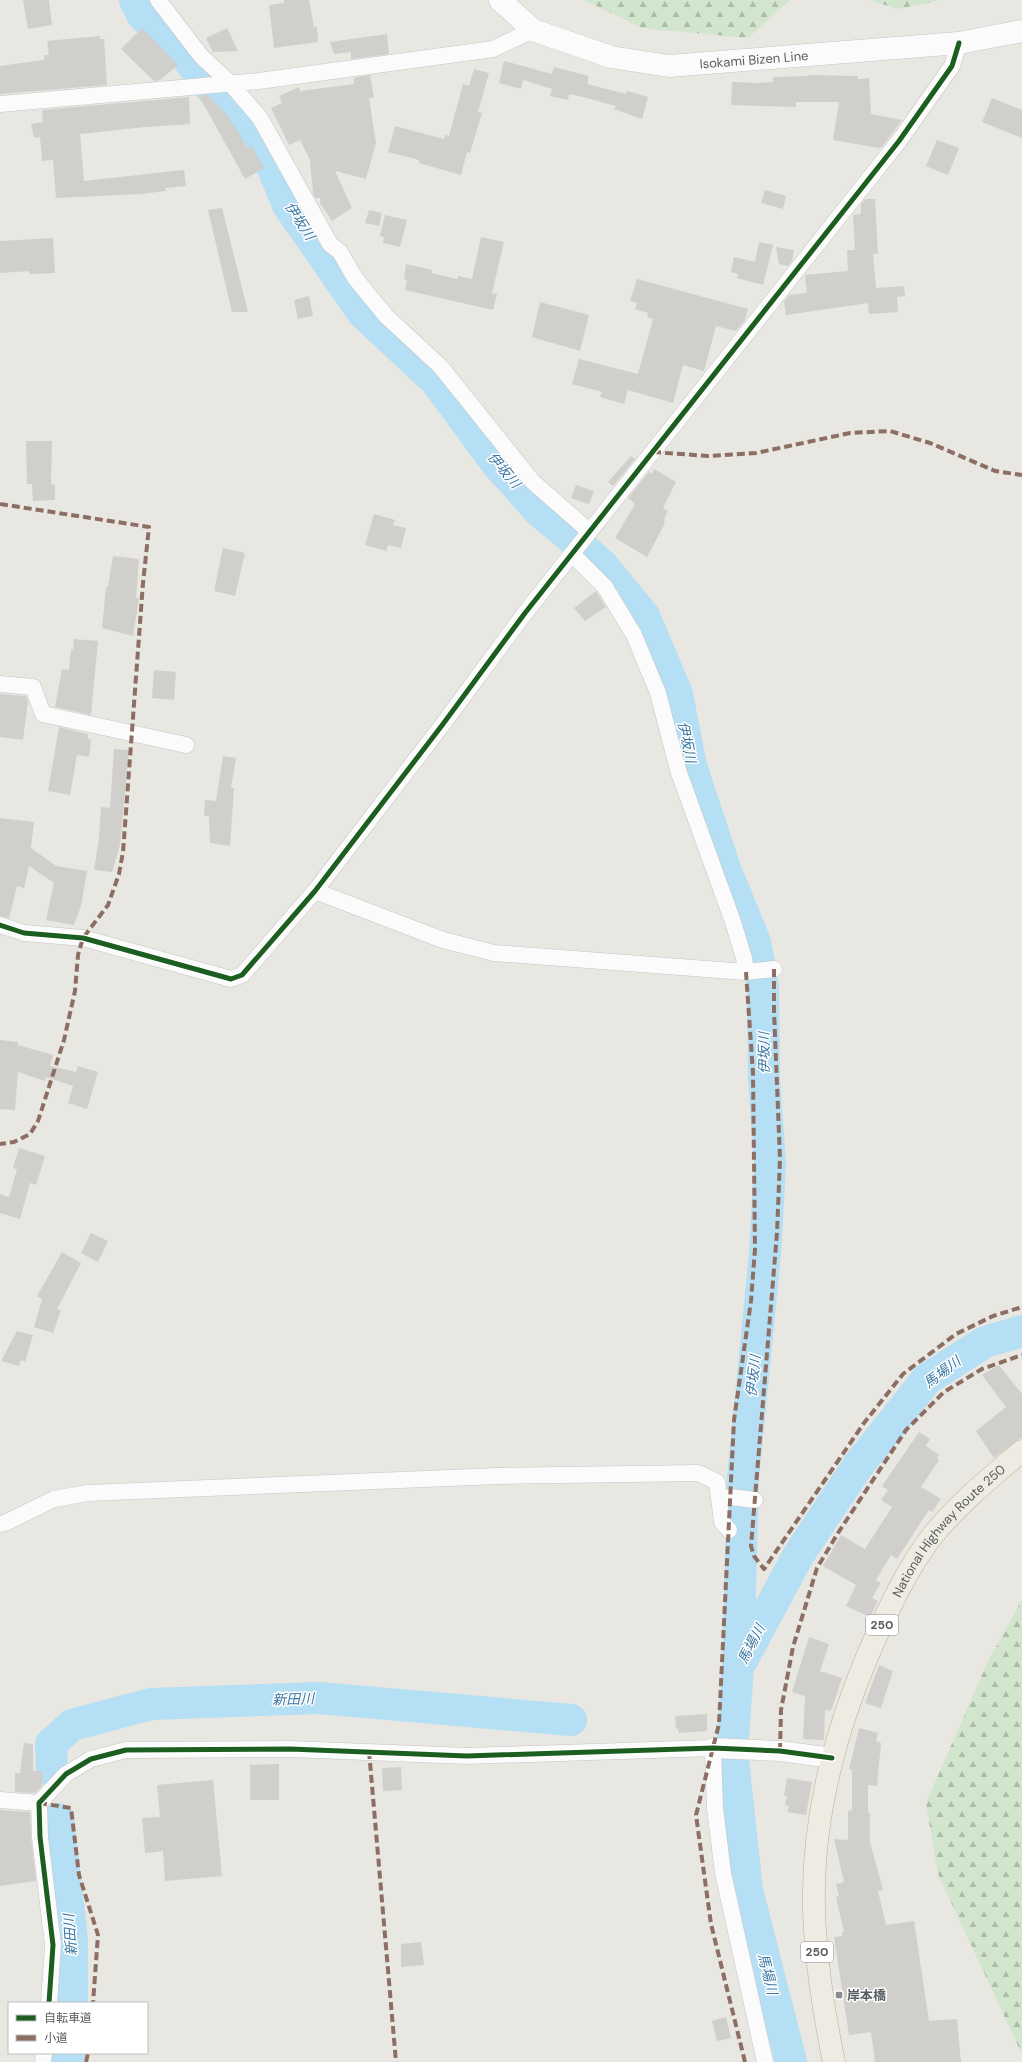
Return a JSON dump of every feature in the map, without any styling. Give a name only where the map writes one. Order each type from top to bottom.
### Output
[{"type":"highway","name":"National Highway Route 250","points":[[834,2062],[826,2020],[815,1930],[818,1841],[832,1758],[851,1696],[888,1610],[910,1568],[933,1535],[961,1503],[1022,1451]]},
{"type":"main road","name":"Isokami Bizen Line","points":[[500,0],[533,30],[611,57],[669,66],[959,44],[1022,31]]},
{"type":"street","points":[[158,0],[201,56],[260,118],[330,244],[340,252],[359,284],[386,316],[441,367],[581,543],[637,643],[658,693],[678,770],[733,922],[748,972]]},
{"type":"street","points":[[0,104],[259,81],[493,48],[533,30]]},
{"type":"street","points":[[0,925],[24,933],[83,938],[231,979],[242,975],[315,891],[443,724],[525,613],[899,141],[952,66],[959,44]]},
{"type":"street","points":[[0,684],[33,687],[43,714],[186,745]]},
{"type":"street","points":[[315,891],[443,940],[494,953],[748,972],[772,969]]},
{"type":"street","points":[[0,1524],[54,1499],[88,1493],[498,1476],[698,1473],[717,1482],[722,1522],[729,1530]]},
{"type":"street","points":[[733,1497],[754,1500]]},
{"type":"street","points":[[718,1748],[715,1808],[723,1873],[765,2062]]},
{"type":"street","points":[[49,2002],[53,1945],[40,1837],[39,1803],[66,1774],[90,1759],[126,1750],[290,1749],[467,1756],[718,1748],[768,1750],[832,1758]]},
{"type":"street","points":[[0,1800],[39,1803]]},
{"type":"green space","points":[[584,0],[790,0],[748,38],[642,28]]},
{"type":"green space","points":[[869,0],[941,0],[898,9]]},
{"type":"green space","points":[[1022,1600],[1022,2054],[938,1874],[926,1803],[989,1659]]},
{"type":"building","points":[[23,0],[49,0],[52,25],[28,29]]},
{"type":"building","points":[[284,0],[309,0],[314,27],[317,27],[318,42],[274,48],[269,5],[284,3]]},
{"type":"building","points":[[142,28],[178,65],[160,80],[154,81],[121,49]]},
{"type":"building","points":[[227,28],[238,51],[213,52],[206,38]]},
{"type":"building","points":[[387,34],[389,54],[351,59],[351,52],[334,54],[330,42]]},
{"type":"building","points":[[100,36],[100,39],[104,39],[107,85],[0,94],[0,66],[44,60],[44,55],[49,55],[47,41]]},
{"type":"building","points":[[504,61],[552,74],[554,67],[589,76],[587,84],[626,94],[627,91],[648,97],[642,119],[614,109],[616,106],[583,97],[569,94],[568,100],[550,96],[552,89],[523,80],[521,89],[499,83]]},
{"type":"building","points":[[474,69],[489,73],[478,112],[482,113],[470,153],[467,152],[461,175],[419,163],[419,160],[388,152],[395,126],[444,139],[445,135],[449,136],[463,84],[469,86]]},
{"type":"building","points":[[370,75],[374,98],[369,98],[376,143],[366,179],[335,171],[352,208],[332,221],[320,203],[320,198],[315,198],[313,193],[310,160],[300,140],[289,145],[271,108],[282,103],[279,96],[299,87],[300,91],[354,84],[354,78]]},
{"type":"building","points":[[809,75],[858,76],[858,79],[869,78],[871,114],[902,120],[882,147],[879,148],[833,140],[839,102],[796,102],[796,107],[731,105],[732,82],[773,82],[773,77]]},
{"type":"building","points":[[208,95],[228,116],[232,125],[234,124],[247,148],[251,145],[264,168],[245,179],[199,96]]},
{"type":"building","points":[[189,97],[190,124],[80,134],[84,181],[184,170],[186,186],[165,188],[166,191],[141,194],[56,198],[53,160],[42,161],[40,137],[34,138],[31,124],[43,122],[42,110]]},
{"type":"building","points":[[992,98],[1022,110],[1022,138],[982,122]]},
{"type":"building","points":[[937,140],[959,148],[948,175],[926,166]]},
{"type":"building","points":[[765,190],[786,196],[783,209],[761,203]]},
{"type":"building","points":[[865,199],[875,199],[878,254],[873,254],[876,288],[904,286],[905,296],[897,297],[898,312],[869,314],[868,303],[786,315],[784,301],[789,295],[807,293],[805,275],[848,271],[847,250],[855,250],[853,215],[861,214],[861,205]]},
{"type":"building","points":[[222,208],[248,312],[232,312],[208,210]]},
{"type":"building","points":[[369,210],[382,213],[379,226],[365,223]]},
{"type":"building","points":[[385,215],[407,220],[400,247],[383,243],[384,237],[380,236]]},
{"type":"building","points":[[481,237],[504,242],[492,293],[497,294],[493,310],[405,290],[407,280],[404,279],[406,264],[432,270],[431,273],[457,279],[458,276],[472,279]]},
{"type":"building","points":[[53,238],[55,273],[30,274],[29,271],[0,273],[0,241]]},
{"type":"building","points":[[759,242],[773,245],[763,285],[737,278],[738,274],[731,272],[734,257],[755,262]]},
{"type":"building","points":[[776,247],[794,250],[792,261],[788,266],[779,264]]},
{"type":"building","points":[[637,279],[748,309],[745,320],[736,331],[716,326],[704,371],[683,365],[673,403],[628,390],[624,404],[600,397],[602,392],[572,384],[579,359],[638,374],[653,319],[647,317],[648,313],[635,309],[637,303],[630,301]]},
{"type":"building","points":[[309,296],[313,316],[298,319],[294,300]]},
{"type":"building","points":[[540,302],[589,315],[580,351],[532,337]]},
{"type":"building","points":[[26,441],[52,441],[51,484],[55,485],[55,500],[33,501],[32,484],[27,484]]},
{"type":"building","points":[[631,456],[635,459],[613,486],[608,482]]},
{"type":"building","points":[[654,469],[676,482],[663,508],[668,511],[665,516],[664,525],[647,557],[615,538],[635,504],[628,498],[649,472],[652,474]]},
{"type":"building","points":[[576,485],[594,491],[589,504],[571,498]]},
{"type":"building","points":[[374,514],[395,520],[393,525],[406,528],[401,548],[388,545],[386,551],[365,545]]},
{"type":"building","points":[[223,548],[245,553],[235,596],[214,591]]},
{"type":"building","points":[[113,556],[139,559],[136,598],[139,598],[133,636],[102,628],[106,587],[108,587]]},
{"type":"building","points":[[596,591],[606,607],[585,621],[574,608]]},
{"type":"building","points":[[74,639],[98,641],[91,715],[55,707],[62,669],[69,670],[71,649],[73,650]]},
{"type":"building","points":[[154,670],[176,672],[174,700],[152,698]]},
{"type":"building","points":[[0,694],[26,696],[28,701],[23,740],[0,737]]},
{"type":"building","points":[[59,727],[88,734],[88,739],[91,739],[89,757],[77,755],[70,795],[48,791]]},
{"type":"building","points":[[114,749],[129,750],[120,845],[112,872],[94,870],[99,838],[101,807],[110,808]]},
{"type":"building","points":[[223,756],[236,758],[231,788],[234,788],[230,846],[210,843],[209,816],[204,816],[205,800],[216,801]]},
{"type":"building","points":[[0,818],[34,822],[31,848],[56,866],[87,871],[81,906],[74,925],[46,920],[54,883],[29,866],[24,888],[17,886],[9,918],[0,916]]},
{"type":"building","points":[[0,1040],[18,1042],[18,1045],[53,1055],[50,1066],[76,1072],[78,1066],[98,1072],[87,1109],[68,1103],[73,1086],[46,1077],[45,1081],[18,1072],[15,1110],[0,1109]]},
{"type":"building","points":[[19,1148],[45,1156],[36,1185],[30,1183],[20,1219],[0,1213],[0,1194],[9,1197],[17,1169],[13,1168]]},
{"type":"building","points":[[91,1233],[108,1241],[98,1262],[81,1253]]},
{"type":"building","points":[[62,1252],[81,1263],[57,1309],[61,1310],[53,1333],[34,1327],[42,1299],[37,1296]]},
{"type":"building","points":[[17,1331],[33,1335],[25,1362],[21,1360],[19,1366],[1,1361]]},
{"type":"building","points":[[999,1365],[1022,1394],[1022,1437],[994,1458],[976,1431],[1006,1407],[982,1375]]},
{"type":"building","points":[[919,1432],[930,1439],[926,1446],[939,1455],[937,1458],[939,1460],[921,1487],[941,1499],[932,1512],[929,1510],[897,1559],[891,1555],[876,1580],[881,1583],[872,1598],[878,1601],[870,1617],[846,1606],[856,1585],[823,1566],[841,1535],[865,1549],[892,1507],[881,1500],[888,1490],[882,1486]]},
{"type":"building","points":[[809,1637],[829,1644],[820,1671],[842,1678],[831,1711],[825,1710],[824,1740],[803,1739],[805,1696],[792,1692]]},
{"type":"building","points":[[879,1665],[893,1671],[881,1708],[865,1703]]},
{"type":"building","points":[[707,1714],[707,1731],[679,1733],[678,1729],[676,1729],[675,1716]]},
{"type":"building","points":[[859,1728],[878,1733],[876,1741],[881,1743],[877,1786],[868,1785],[868,1813],[870,1813],[870,1842],[883,1890],[878,1891],[886,1925],[914,1921],[929,2021],[957,2019],[961,2062],[875,2062],[871,2032],[849,2035],[834,1937],[842,1936],[842,1932],[844,1932],[836,1897],[839,1896],[836,1884],[844,1882],[834,1839],[848,1840],[848,1811],[852,1810],[852,1770],[849,1769]]},
{"type":"building","points":[[24,1743],[33,1744],[33,1771],[42,1771],[42,1786],[35,1793],[15,1792],[15,1773],[20,1773]]},
{"type":"building","points":[[279,1764],[279,1800],[250,1800],[250,1765]]},
{"type":"building","points":[[401,1767],[402,1790],[383,1791],[382,1768]]},
{"type":"building","points":[[787,1778],[812,1782],[806,1815],[787,1812],[789,1806],[785,1805],[787,1796],[784,1796]]},
{"type":"building","points":[[213,1780],[222,1876],[165,1881],[163,1851],[145,1853],[142,1818],[160,1817],[157,1785]]},
{"type":"building","points":[[0,1810],[30,1812],[31,1838],[36,1881],[0,1886]]},
{"type":"building","points":[[421,1942],[424,1965],[401,1967],[401,1944]]},
{"type":"building","points":[[726,2017],[731,2038],[717,2041],[712,2021]]},
{"type":"waterway","name":"伊坂川","points":[[135,0],[143,16],[181,51],[269,159],[288,205],[363,313],[436,381],[497,464],[540,512],[602,565],[644,616],[677,694],[691,766],[726,871],[755,942],[763,987],[764,1078],[770,1164],[765,1254],[743,1478],[738,1666],[732,1751],[747,1890],[791,2062]]},
{"type":"waterway","name":"馬場川","points":[[741,1662],[798,1556],[857,1467],[927,1379],[985,1342],[1022,1331]]},
{"type":"waterway","name":"新田川","points":[[52,1771],[51,1744],[72,1725],[151,1704],[319,1698],[571,1720]]},
{"type":"waterway","name":"新田川","points":[[58,1819],[72,1939],[72,2002]]},
{"type":"waterway","name":"新田川","points":[[67,2062],[69,2054]]},
{"type":"marked path","points":[[653,452],[708,456],[756,453],[850,433],[890,431],[930,443],[995,471],[1022,475]]},
{"type":"marked path","points":[[0,504],[149,527],[143,583],[123,852],[119,874],[108,905],[83,938],[78,955],[75,991],[64,1040],[38,1121],[30,1134],[14,1142],[0,1144]]},
{"type":"marked path","points":[[774,969],[774,1010],[780,1159],[777,1233],[751,1546],[754,1556],[764,1569],[864,1423],[903,1374],[956,1334],[993,1316],[1022,1307]]},
{"type":"marked path","points":[[745,2062],[711,1924],[696,1815],[719,1724],[734,1420],[751,1301],[755,1249],[753,1073],[746,972]]},
{"type":"marked path","points":[[780,1751],[781,1710],[793,1647],[817,1568],[838,1533],[906,1430],[944,1392],[982,1369],[1022,1355]]},
{"type":"marked path","points":[[369,1751],[396,2062]]},
{"type":"marked path","points":[[39,1803],[71,1808],[79,1875],[98,1935],[93,2002]]},
{"type":"marked path","points":[[86,2062],[88,2054]]},
{"type":"cycle path","points":[[0,925],[24,933],[83,938],[231,979],[242,975],[315,891],[443,724],[525,613],[899,141],[952,66],[959,43]]},
{"type":"cycle path","points":[[49,2002],[53,1945],[40,1837],[39,1803],[66,1774],[91,1759],[126,1750],[290,1749],[467,1756],[713,1748],[780,1751],[832,1758]]},
{"type":"place","name":"岸本橋","points":[[839,1995]]}]
